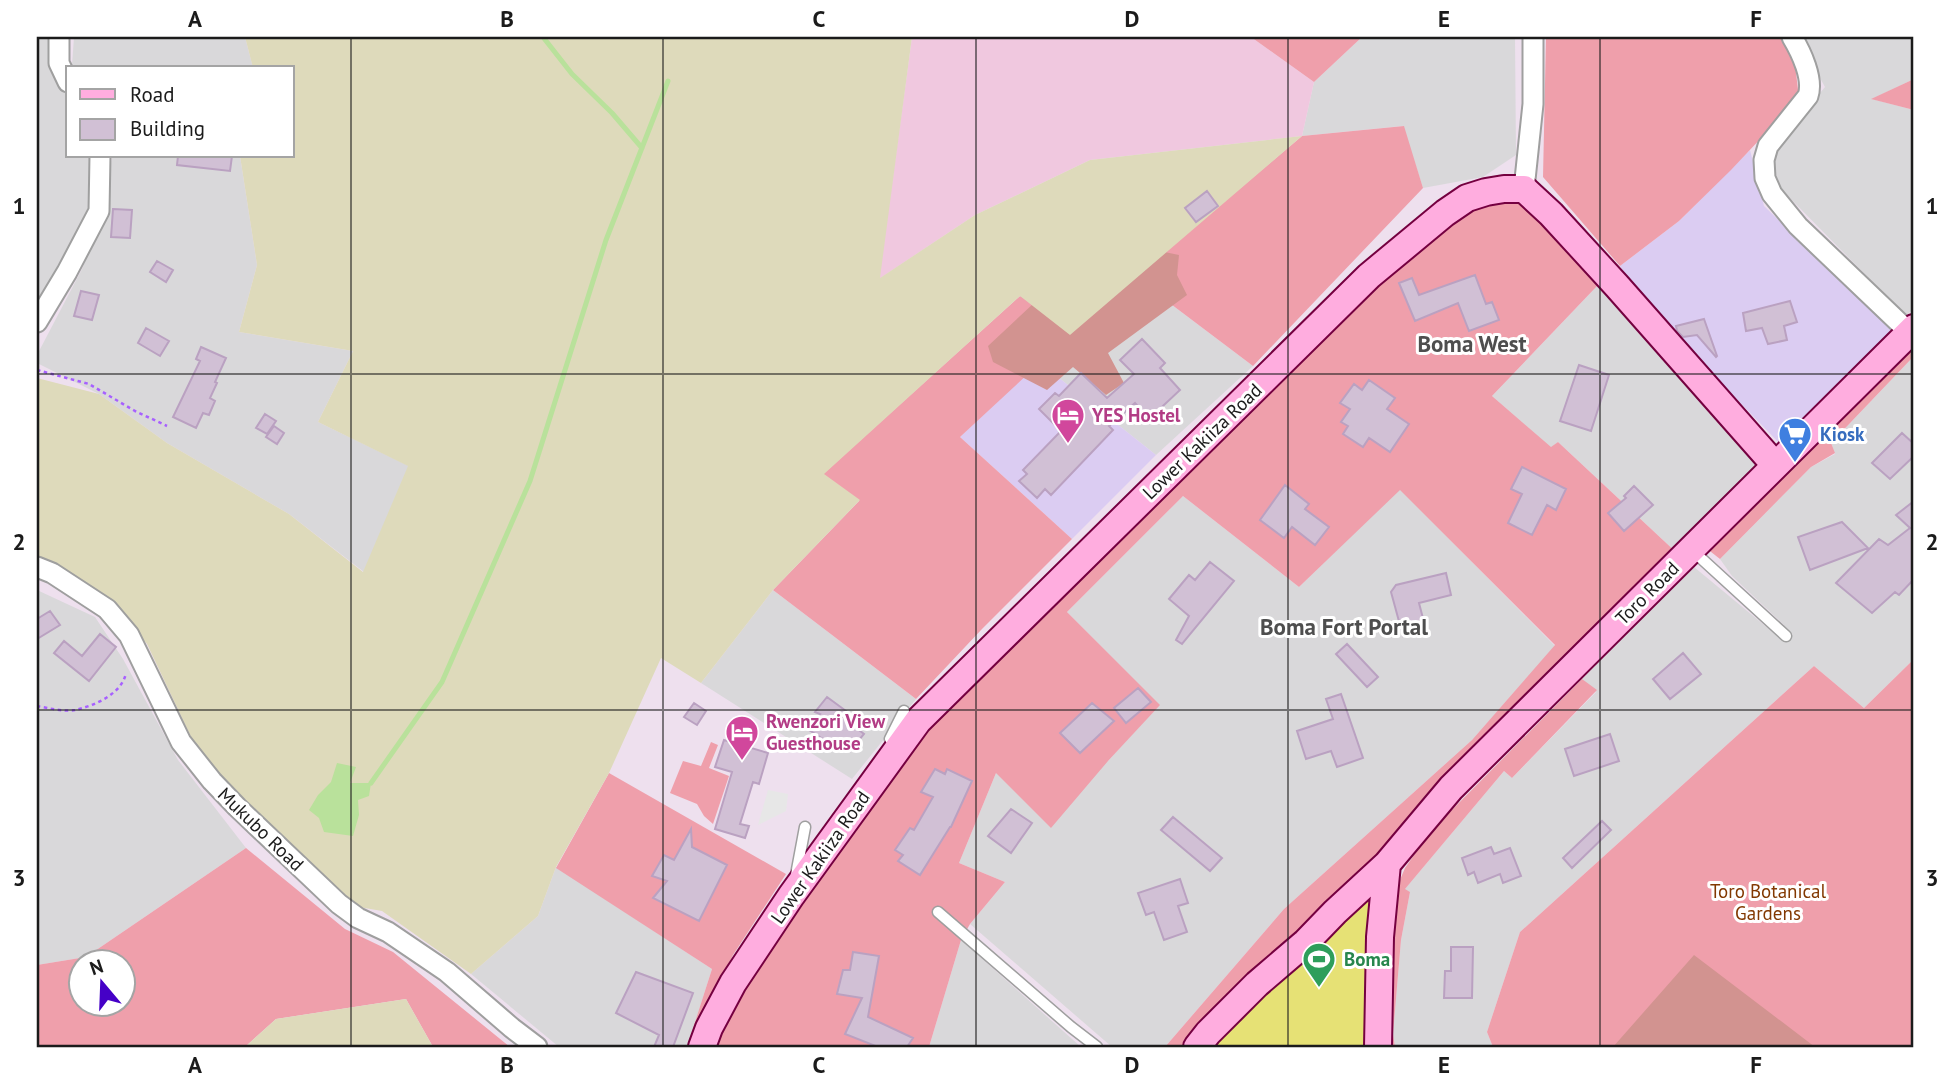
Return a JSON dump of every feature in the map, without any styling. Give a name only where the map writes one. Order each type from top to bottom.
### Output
[{"type":"main road","points":[[1524,189],[1551,214],[1617,286],[1775,465]]},
{"type":"main road","name":"Lower Kakiiza Road","points":[[702,1047],[733,982],[791,896],[918,721],[1369,276],[1467,198],[1495,190],[1524,189]]},
{"type":"main road","name":"Toro Road","points":[[1197,1047],[1257,984],[1306,942],[1387,863],[1451,788],[1912,331]]},
{"type":"main road","points":[[1378,1047],[1380,937],[1387,863]]},
{"type":"street","points":[[59,37],[59,63],[66,78]]},
{"type":"street","points":[[1524,189],[1533,104],[1533,37]]},
{"type":"street","points":[[1792,37],[1798,47],[1810,90],[1768,146],[1764,160],[1765,178],[1781,206],[1798,226],[1912,331]]},
{"type":"street","points":[[37,322],[99,211],[100,158]]},
{"type":"street","name":"Mukubo Road","points":[[37,567],[52,573],[107,610],[129,635],[181,742],[237,807],[339,904],[358,918],[388,932],[447,972],[537,1047]]},
{"type":"lane","points":[[1692,549],[1786,636]]},
{"type":"lane","points":[[862,796],[904,712]]},
{"type":"lane","points":[[791,896],[805,827]]},
{"type":"lane","points":[[938,912],[1097,1047]]},
{"type":"path","points":[[37,370],[89,384],[167,426]]},
{"type":"path","points":[[37,706],[74,710],[110,697],[125,678],[127,670]]},
{"type":"shaded area","points":[[37,37],[56,37],[57,66],[66,87],[66,158],[97,158],[93,209],[37,311]]},
{"type":"shaded area","points":[[74,37],[245,37],[252,66],[72,66]]},
{"type":"shaded area","points":[[245,37],[912,37],[880,278],[975,215],[1090,160],[1302,136],[1070,335],[1020,296],[824,474],[860,500],[773,590],[701,683],[661,658],[609,773],[556,867],[538,916],[471,974],[382,911],[353,906],[199,754],[147,644],[103,595],[37,560],[37,378],[99,394],[167,443],[289,514],[363,572],[408,466],[318,422],[353,351],[239,332],[257,265],[240,158],[294,158],[294,66],[252,66]]},
{"type":"shaded area","points":[[912,37],[1251,37],[1314,82],[1302,136],[1090,160],[975,215],[879,279]]},
{"type":"shaded area","points":[[1362,37],[1515,37],[1516,155],[1483,177],[1423,188],[1403,126],[1302,136],[1314,82]]},
{"type":"shaded area","points":[[1797,37],[1914,37],[1914,79],[1872,99],[1914,110],[1914,308],[1906,316],[1781,189],[1772,163],[1777,145],[1825,87]]},
{"type":"shaded area","points":[[1750,150],[1764,206],[1895,332],[1782,446],[1640,299],[1620,266],[1679,221]]},
{"type":"shaded area","points":[[112,158],[240,158],[257,265],[239,332],[353,351],[318,422],[409,466],[364,572],[289,514],[167,443],[99,394],[37,363],[37,355],[82,269],[105,212]]},
{"type":"shaded area","points":[[1145,248],[1179,255],[1177,275],[1187,295],[1108,353],[1124,383],[1106,395],[1073,367],[1047,390],[993,362],[988,346],[1034,303]]},
{"type":"shaded area","points":[[1135,277],[1253,366],[1156,455],[1039,362]]},
{"type":"shaded area","points":[[1598,285],[1765,468],[1679,555],[1558,442],[1551,448],[1492,396]]},
{"type":"shaded area","points":[[1914,356],[1914,659],[1864,708],[1814,666],[1520,932],[1487,1032],[1493,1047],[1395,1047],[1393,1034],[1401,940],[1410,892],[1404,890],[1504,771],[1512,778],[1596,692],[1582,679],[1694,567],[1775,634],[1784,625],[1732,576],[1720,559],[1811,467],[1835,454],[1831,443]]},
{"type":"shaded area","points":[[1039,362],[1156,455],[1072,539],[960,437]]},
{"type":"shaded area","points":[[1400,489],[1555,646],[1472,740],[1284,909],[1165,1047],[1112,1047],[970,924],[1005,882],[959,863],[996,773],[1108,761],[1159,705],[1067,612],[1183,496],[1299,587]]},
{"type":"shaded area","points":[[37,590],[95,617],[123,659],[178,760],[246,848],[99,948],[66,948],[66,960],[37,965]]},
{"type":"shaded area","points":[[773,590],[916,699],[852,779],[701,683]]},
{"type":"shaded area","points":[[337,763],[356,767],[350,783],[371,783],[369,796],[358,800],[359,815],[353,836],[324,832],[319,818],[309,810],[318,795],[331,782]]},
{"type":"shaded area","points":[[768,790],[788,794],[786,811],[758,825]]},
{"type":"shaded area","points":[[556,867],[712,969],[687,1047],[559,1047],[471,974],[538,916]]},
{"type":"shaded area","name":"Boma","points":[[1385,881],[1378,1047],[1201,1047],[1314,938],[1359,909]]},
{"type":"shaded area","points":[[961,940],[1081,1047],[929,1047]]},
{"type":"shaded area","points":[[1694,955],[1815,1047],[1613,1047]]},
{"type":"shaded area","points":[[406,999],[433,1047],[245,1047],[276,1019]]},
{"type":"green space","points":[[1251,37],[1362,37],[1314,82]]},
{"type":"green space","points":[[1546,37],[1783,37],[1794,56],[1799,98],[1679,221],[1620,266],[1543,177]]},
{"type":"green space","points":[[1914,79],[1914,110],[1871,99]]},
{"type":"green space","points":[[1404,126],[1423,188],[1253,366],[1135,277],[1302,136]]},
{"type":"green space","points":[[1489,198],[1518,201],[1539,216],[1598,285],[1492,396],[1551,447],[1558,442],[1679,555],[1186,1047],[1165,1047],[1284,909],[1472,740],[1555,645],[1400,490],[1299,587],[1183,496],[1067,612],[1160,705],[1051,828],[996,773],[959,863],[1005,882],[970,924],[961,940],[929,1047],[709,1047],[784,912],[937,712],[1248,400],[1467,207]]},
{"type":"green space","points":[[1020,296],[1034,303],[1070,335],[960,437],[1072,539],[916,699],[773,590],[859,501],[823,474]]},
{"type":"green space","points":[[1914,339],[1914,356],[1831,443],[1835,453],[1811,467],[1720,559],[1706,548]]},
{"type":"green space","name":"Toro Botanical Gardens","points":[[1914,659],[1914,1047],[1493,1047],[1487,1032],[1520,932],[1814,666],[1864,708]]},
{"type":"green space","points":[[1582,679],[1597,690],[1512,778],[1504,771],[1405,889],[1410,892],[1401,940],[1393,1034],[1395,1047],[1383,1047],[1397,887],[1405,868],[1431,831]]},
{"type":"green space","points":[[711,742],[718,745],[709,768],[729,776],[713,824],[697,804],[670,793],[683,761],[701,766]]},
{"type":"green space","points":[[609,773],[786,874],[733,955],[692,1047],[687,1047],[712,969],[556,868]]},
{"type":"green space","points":[[246,848],[345,929],[393,952],[510,1047],[433,1047],[406,999],[276,1019],[245,1047],[37,1047],[37,965],[66,960],[66,1018],[136,1018],[136,948],[99,948]]},
{"type":"building","points":[[178,158],[232,158],[230,171],[177,165]]},
{"type":"building","points":[[1207,191],[1218,206],[1196,222],[1185,208]]},
{"type":"building","points":[[113,209],[132,210],[130,238],[111,237]]},
{"type":"building","points":[[157,261],[173,270],[166,282],[150,272]]},
{"type":"building","points":[[1475,275],[1486,304],[1492,302],[1499,320],[1469,331],[1458,303],[1415,321],[1399,283],[1412,278],[1419,295]]},
{"type":"building","points":[[81,291],[99,295],[92,320],[74,316]]},
{"type":"building","points":[[1790,301],[1797,322],[1784,326],[1787,340],[1768,344],[1762,328],[1746,331],[1743,313]]},
{"type":"building","points":[[1704,319],[1716,357],[1697,335],[1683,337],[1677,331],[1676,326]]},
{"type":"building","points":[[146,328],[169,341],[160,356],[138,343]]},
{"type":"building","points":[[1142,339],[1165,363],[1160,368],[1180,390],[1149,419],[1135,403],[1109,426],[1113,430],[1051,495],[1045,489],[1037,498],[1019,481],[1027,474],[1023,470],[1061,431],[1039,409],[1055,393],[1059,396],[1081,373],[1107,398],[1134,374],[1120,360]]},
{"type":"building","points":[[201,347],[226,358],[210,398],[215,401],[209,415],[203,413],[196,428],[173,417],[200,361],[196,359]]},
{"type":"building","points":[[1579,365],[1609,375],[1591,431],[1560,421]]},
{"type":"building","points":[[1369,380],[1395,398],[1387,409],[1409,424],[1390,452],[1369,438],[1363,447],[1343,434],[1348,426],[1341,422],[1350,409],[1340,403],[1354,384],[1362,390]]},
{"type":"building","points":[[265,414],[276,421],[267,434],[256,428]]},
{"type":"building","points":[[274,426],[284,433],[277,444],[266,437]]},
{"type":"building","points":[[1902,433],[1914,444],[1914,456],[1890,479],[1872,463]]},
{"type":"building","points":[[1522,467],[1566,489],[1556,510],[1547,505],[1532,535],[1508,523],[1522,494],[1511,489]]},
{"type":"building","points":[[1285,485],[1309,504],[1305,509],[1329,527],[1315,545],[1292,527],[1284,538],[1260,520]]},
{"type":"building","points":[[1634,486],[1653,505],[1624,531],[1608,513],[1626,498],[1624,496]]},
{"type":"building","points":[[1914,501],[1914,579],[1899,595],[1895,592],[1872,613],[1836,583],[1879,539],[1888,545],[1910,528],[1896,515]]},
{"type":"building","points":[[1842,522],[1868,548],[1810,570],[1798,537]]},
{"type":"building","points":[[1210,562],[1234,581],[1182,644],[1176,640],[1189,616],[1169,599],[1189,575],[1195,580]]},
{"type":"building","points":[[1446,573],[1451,595],[1419,603],[1426,630],[1403,636],[1391,592],[1396,585]]},
{"type":"building","points":[[50,611],[60,625],[37,639],[37,619]]},
{"type":"building","points":[[100,634],[116,647],[89,681],[54,653],[64,641],[82,656]]},
{"type":"building","points":[[1347,644],[1378,677],[1367,687],[1336,654]]},
{"type":"building","points":[[1683,653],[1701,674],[1670,699],[1653,679]]},
{"type":"building","points":[[1138,688],[1151,702],[1126,723],[1114,708]]},
{"type":"building","points":[[1341,694],[1363,758],[1337,767],[1331,751],[1306,759],[1297,731],[1333,719],[1326,699]]},
{"type":"building","points":[[827,697],[861,722],[855,727],[864,734],[850,751],[839,742],[834,746],[806,728],[820,714],[815,712]]},
{"type":"building","points":[[694,703],[706,711],[697,725],[684,717]]},
{"type":"building","points":[[1092,703],[1114,721],[1080,753],[1060,733]]},
{"type":"building","points":[[1610,734],[1619,761],[1574,776],[1565,749]]},
{"type":"building","points":[[724,740],[768,753],[759,784],[753,782],[740,824],[749,826],[745,838],[715,829],[732,772],[715,767]]},
{"type":"building","points":[[935,769],[945,774],[947,769],[972,781],[951,827],[920,875],[898,861],[903,855],[895,850],[910,828],[914,830],[933,797],[921,792]]},
{"type":"building","points":[[1011,809],[1032,823],[1011,853],[988,836]]},
{"type":"building","points":[[1173,817],[1222,858],[1210,871],[1161,830]]},
{"type":"building","points":[[1602,821],[1611,830],[1572,868],[1563,858]]},
{"type":"building","points":[[691,829],[692,847],[727,865],[699,921],[653,898],[667,881],[652,876],[664,855],[674,860]]},
{"type":"building","points":[[1491,847],[1494,854],[1510,848],[1521,876],[1503,883],[1500,874],[1478,883],[1474,872],[1468,875],[1462,858]]},
{"type":"building","points":[[1180,879],[1188,903],[1178,906],[1187,932],[1164,940],[1154,912],[1146,915],[1138,893]]},
{"type":"building","points":[[1451,947],[1473,947],[1472,998],[1444,998],[1445,971],[1451,971]]},
{"type":"building","points":[[853,952],[879,956],[868,1017],[913,1038],[907,1047],[878,1047],[845,1034],[862,998],[837,994],[843,970],[850,970]]},
{"type":"building","points":[[636,972],[693,993],[673,1047],[654,1047],[659,1035],[616,1013]]},
{"type":"waterway","points":[[543,37],[572,74],[612,113],[642,148]]},
{"type":"waterway","points":[[371,783],[442,682],[530,481],[606,240],[668,81]]},
{"type":"place","name":"YES Hostel","points":[[1068,445]]},
{"type":"place","name":"Kiosk","points":[[1795,464]]},
{"type":"place","name":"Rwenzori View Guesthouse","points":[[742,762]]},
{"type":"place","name":"Boma","points":[[1319,989]]},
{"type":"district","name":"Boma West","points":[[1472,344]]},
{"type":"district","name":"Boma Fort Portal","points":[[1344,627]]}]
